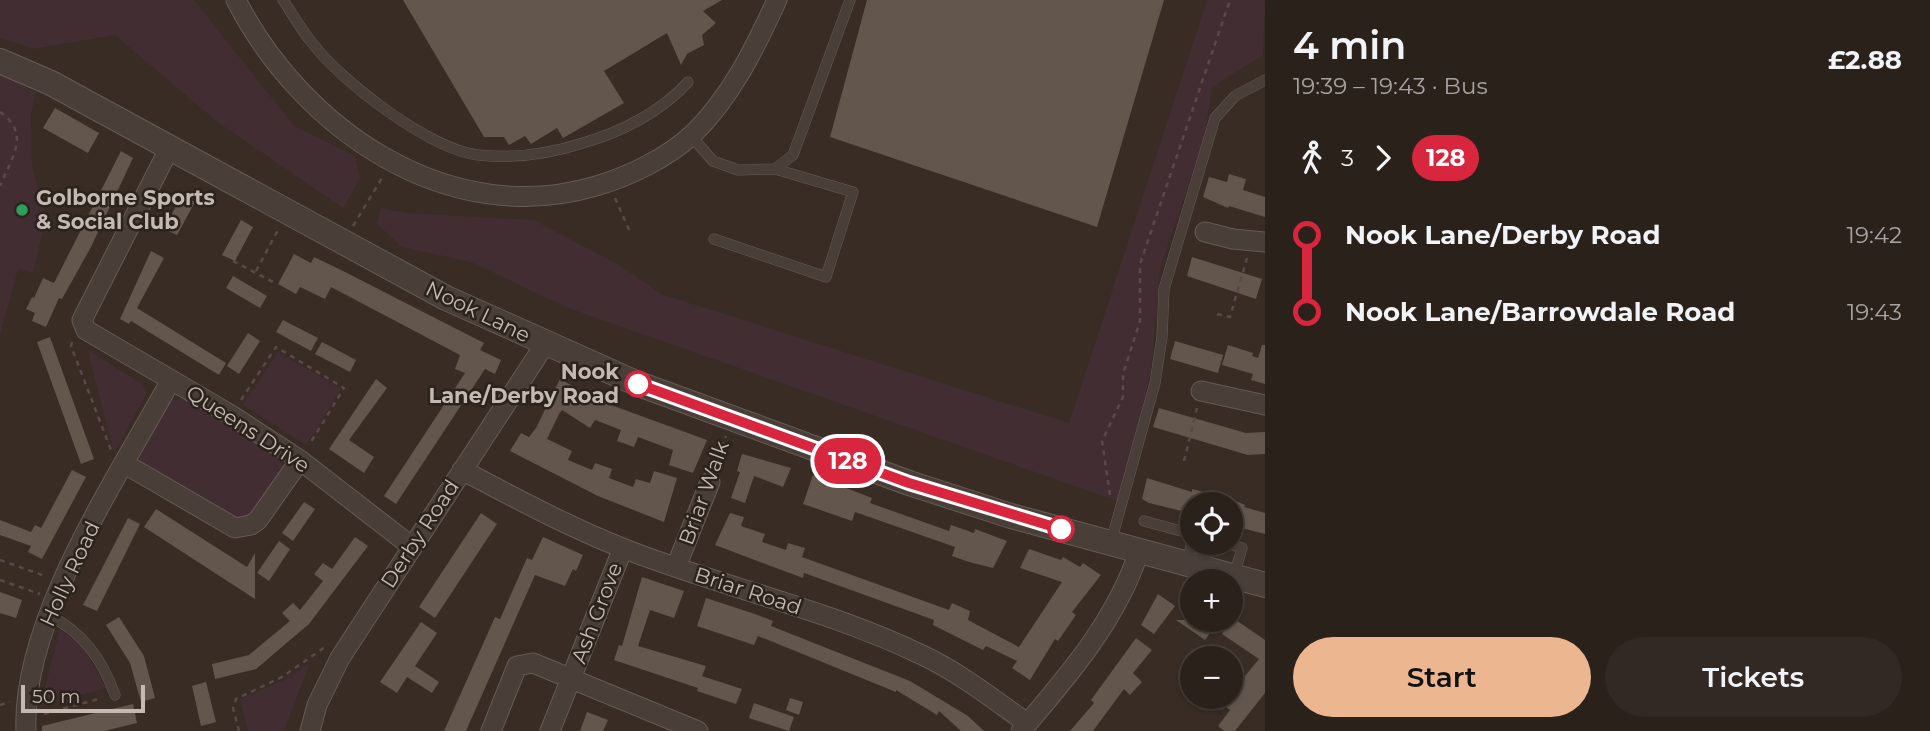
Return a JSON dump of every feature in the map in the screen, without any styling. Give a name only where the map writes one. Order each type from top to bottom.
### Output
[{"type":"street","points":[[236,0],[275,63],[308,99],[391,163],[430,181],[480,194],[536,197],[577,192],[608,183],[656,160],[691,136],[714,111],[742,71],[777,0]]},
{"type":"street","name":"Nook Lane","points":[[0,61],[51,83],[446,298],[545,344],[731,419],[922,487],[1113,537],[1139,551],[1180,553]]},
{"type":"street","points":[[82,320],[170,147]]},
{"type":"street","points":[[1205,232],[1258,242]]},
{"type":"street","name":"Queens Drive","points":[[82,320],[86,330],[231,415],[300,460],[411,546]]},
{"type":"street","name":"Derby Road","points":[[310,731],[317,705],[340,658],[545,344]]},
{"type":"street","name":"Holly Road","points":[[26,725],[30,680],[54,599],[171,380]]},
{"type":"street","points":[[1201,391],[1265,405]]},
{"type":"street","points":[[125,464],[235,528],[258,520],[300,460]]},
{"type":"street","name":"Briar Road","points":[[463,470],[530,506],[623,548],[876,634],[923,655],[965,679],[1024,727]]},
{"type":"street","name":"Briar Walk","points":[[676,568],[710,482]]},
{"type":"street","name":"Ash Grove","points":[[550,731],[623,548]]},
{"type":"street","points":[[1024,727],[1075,666],[1104,625],[1139,551]]},
{"type":"street","name":"Nook Lane","points":[[1193,555],[1220,569]]},
{"type":"street","name":"Nook Lane","points":[[1243,579],[1265,585]]},
{"type":"street","name":"Ash Grove","points":[[491,731],[517,666],[533,663],[572,678]]},
{"type":"street","points":[[572,678],[698,731]]},
{"type":"lane","points":[[284,0],[314,46],[376,103],[438,142],[477,155],[545,155],[603,137],[647,116],[688,82]]},
{"type":"lane","points":[[775,169],[793,155],[850,0]]},
{"type":"lane","points":[[1113,537],[1155,383],[1162,337],[1164,289],[1214,118],[1235,96],[1265,80]]},
{"type":"lane","points":[[691,136],[713,161],[738,170],[775,169],[853,192],[826,277],[714,239]]},
{"type":"lane","points":[[1144,521],[1180,531]]},
{"type":"lane","points":[[54,599],[67,624],[91,647],[115,695]]},
{"type":"path","points":[[1113,537],[1102,441],[1123,397],[1123,374],[1140,321],[1140,264],[1230,0]]},
{"type":"path","points":[[0,112],[12,121],[17,130],[18,143],[0,186]]},
{"type":"path","points":[[344,243],[391,163]]},
{"type":"path","points":[[608,183],[630,232]]},
{"type":"path","points":[[256,271],[287,212]]},
{"type":"path","points":[[1217,314],[1230,317],[1258,242]]},
{"type":"path","points":[[233,261],[273,282]]},
{"type":"path","points":[[82,320],[71,346],[114,458],[125,464]]},
{"type":"path","points":[[231,415],[276,347],[344,388],[300,460]]},
{"type":"path","points":[[1184,461],[1201,391]]},
{"type":"path","name":"Briar Walk","points":[[710,482],[731,419]]},
{"type":"path","points":[[0,560],[54,599]]},
{"type":"path","points":[[0,580],[54,599]]},
{"type":"path","points":[[239,731],[233,708],[236,699],[282,677],[325,646],[340,658]]},
{"type":"path","points":[[26,725],[115,695]]},
{"type":"shaded area","points":[[0,0],[194,0],[294,126],[355,156],[360,179],[343,208],[216,121],[115,35],[34,49],[0,38]]},
{"type":"shaded area","points":[[1207,0],[1265,0],[1263,55],[1212,87],[1205,135],[1160,269],[1152,362],[1123,503],[568,308],[471,262],[402,247],[377,224],[381,208],[407,213],[534,220],[621,266],[661,294],[1069,423]]},
{"type":"shaded area","name":"Golborne Sports & Social Club","points":[[0,74],[36,92],[31,114],[32,166],[46,219],[33,273],[18,269],[0,335]]},
{"type":"shaded area","points":[[87,349],[142,384],[147,393],[114,453]]},
{"type":"shaded area","points":[[278,352],[341,389],[306,445],[243,405]]},
{"type":"shaded area","points":[[187,397],[281,458],[283,473],[252,518],[237,521],[142,466],[138,453],[170,401]]},
{"type":"shaded area","points":[[60,629],[84,648],[106,688],[40,706]]},
{"type":"shaded area","points":[[310,662],[284,731],[248,731],[240,699],[286,679]]},
{"type":"building","points":[[403,0],[722,0],[703,11],[716,23],[702,35],[704,45],[687,54],[681,65],[667,33],[604,71],[624,103],[563,138],[557,128],[531,144],[525,136],[509,145],[504,137],[484,137]]},
{"type":"building","points":[[867,0],[1164,0],[1097,227],[830,137]]},
{"type":"building","points":[[55,108],[99,133],[88,153],[43,128]]},
{"type":"building","points":[[121,151],[133,158],[91,247],[62,299],[59,298],[46,327],[32,321],[35,313],[26,309],[32,297],[34,298],[43,278],[54,283]]},
{"type":"building","points":[[1229,174],[1246,179],[1243,190],[1265,197],[1265,217],[1229,206],[1228,208],[1203,197],[1209,177],[1227,182]]},
{"type":"building","points":[[182,195],[195,202],[177,235],[164,229]]},
{"type":"building","points":[[241,220],[253,227],[235,261],[222,255]]},
{"type":"building","points":[[151,251],[164,258],[137,308],[226,363],[219,375],[131,321],[129,324],[120,319]]},
{"type":"building","points":[[294,254],[311,263],[314,257],[484,343],[480,350],[501,360],[495,374],[485,369],[396,504],[384,496],[465,373],[455,369],[460,355],[331,287],[325,299],[300,287],[296,294],[278,284]]},
{"type":"building","points":[[1192,257],[1262,279],[1256,299],[1187,276]]},
{"type":"building","points":[[233,276],[267,296],[260,308],[226,288]]},
{"type":"building","points":[[283,320],[318,338],[311,351],[276,332]]},
{"type":"building","points":[[248,333],[260,341],[239,374],[227,366]]},
{"type":"building","points":[[50,337],[94,459],[81,464],[37,342]]},
{"type":"building","points":[[1175,341],[1223,355],[1218,373],[1170,359]]},
{"type":"building","points":[[322,342],[356,360],[350,372],[315,354]]},
{"type":"building","points":[[1228,345],[1253,353],[1252,356],[1258,358],[1262,345],[1265,345],[1265,384],[1251,380],[1253,374],[1222,365]]},
{"type":"building","points":[[376,379],[387,388],[349,440],[374,457],[364,473],[329,449]]},
{"type":"building","points":[[560,379],[600,401],[707,440],[693,473],[669,465],[673,450],[638,437],[634,447],[617,441],[621,430],[595,420],[590,428],[562,410],[559,414],[547,439],[572,451],[568,460],[592,470],[595,463],[612,469],[609,478],[633,487],[636,479],[650,483],[654,471],[677,478],[664,522],[598,496],[510,451],[521,433],[529,437],[536,428]]},
{"type":"building","points":[[1159,408],[1246,433],[1265,432],[1265,454],[1248,455],[1153,427]]},
{"type":"building","points":[[742,454],[791,468],[783,487],[754,476],[745,503],[731,498],[740,472],[737,471]]},
{"type":"building","points":[[72,470],[86,477],[42,559],[28,552],[31,546],[0,535],[0,520],[31,532],[35,525],[41,528]]},
{"type":"building","points":[[813,475],[872,498],[870,503],[949,531],[951,525],[974,533],[975,529],[1007,541],[993,568],[969,562],[952,556],[955,547],[855,512],[852,521],[803,504]]},
{"type":"building","points":[[1147,478],[1192,492],[1180,492],[1180,511],[1142,499]]},
{"type":"building","points":[[304,502],[315,509],[293,541],[282,533]]},
{"type":"building","points":[[1243,504],[1244,507],[1265,513],[1265,534],[1243,528]]},
{"type":"building","points":[[156,509],[247,567],[255,553],[255,599],[144,527]]},
{"type":"building","points":[[481,513],[497,524],[435,618],[419,607]]},
{"type":"building","points":[[730,513],[744,517],[741,526],[765,534],[762,542],[786,550],[788,543],[805,548],[802,557],[949,610],[952,603],[970,611],[968,620],[1019,647],[1062,582],[1020,568],[1029,549],[1061,560],[1063,557],[1080,567],[1083,563],[1101,575],[1072,612],[1076,615],[1058,641],[1055,639],[1030,680],[1012,668],[1017,661],[986,646],[983,650],[933,625],[934,620],[804,573],[803,578],[715,545]]},
{"type":"building","points":[[128,518],[140,524],[97,611],[83,605]]},
{"type":"building","points":[[355,537],[368,546],[309,624],[256,669],[215,679],[212,664],[249,655],[290,621],[282,613],[293,603],[300,610],[323,581],[314,574],[323,563],[332,569]]},
{"type":"building","points":[[543,537],[583,555],[576,571],[573,569],[565,586],[535,575],[466,731],[444,731],[495,617],[500,619],[527,558],[532,560]]},
{"type":"building","points":[[279,541],[290,549],[269,581],[257,573]]},
{"type":"building","points":[[642,577],[684,591],[674,618],[650,610],[638,646],[706,666],[702,676],[742,689],[736,704],[697,691],[698,688],[614,660],[619,645],[622,646]]},
{"type":"building","points":[[0,592],[22,600],[16,618],[0,613]]},
{"type":"building","points":[[1158,594],[1175,606],[1154,634],[1141,625]]},
{"type":"building","points":[[706,598],[773,621],[771,626],[910,681],[968,716],[984,731],[961,731],[939,711],[937,715],[896,690],[758,636],[754,645],[697,626]]},
{"type":"building","points":[[119,617],[144,656],[155,698],[141,702],[130,663],[106,625]]},
{"type":"building","points":[[421,622],[437,633],[415,666],[439,682],[432,693],[407,677],[397,693],[380,682]]},
{"type":"building","points":[[1243,625],[1265,640],[1265,693],[1235,731],[1224,731],[1218,726],[1229,709],[1243,709],[1243,678],[1259,659],[1222,634],[1243,632]]},
{"type":"building","points":[[1193,632],[1211,632],[1205,640]]},
{"type":"building","points":[[1136,638],[1152,650],[1133,673],[1142,682],[1130,695],[1124,689],[1093,731],[1070,731],[1094,703],[1091,700]]},
{"type":"building","points":[[206,682],[216,722],[201,726],[192,686]]},
{"type":"building","points":[[790,698],[803,702],[799,715],[786,710]]},
{"type":"building","points":[[754,703],[794,717],[789,731],[749,718]]},
{"type":"building","points":[[133,704],[137,723],[104,731],[42,731],[42,726]]},
{"type":"building","points":[[587,712],[608,720],[603,731],[580,731]]},
{"type":"bus line","name":"128","points":[[638,384],[909,483],[1061,529]]},
{"type":"place","name":"Golborne Sports & Social Club","points":[[22,210]]},
{"type":"place","name":"Nook Lane/Derby Road","points":[[638,384]]}]
